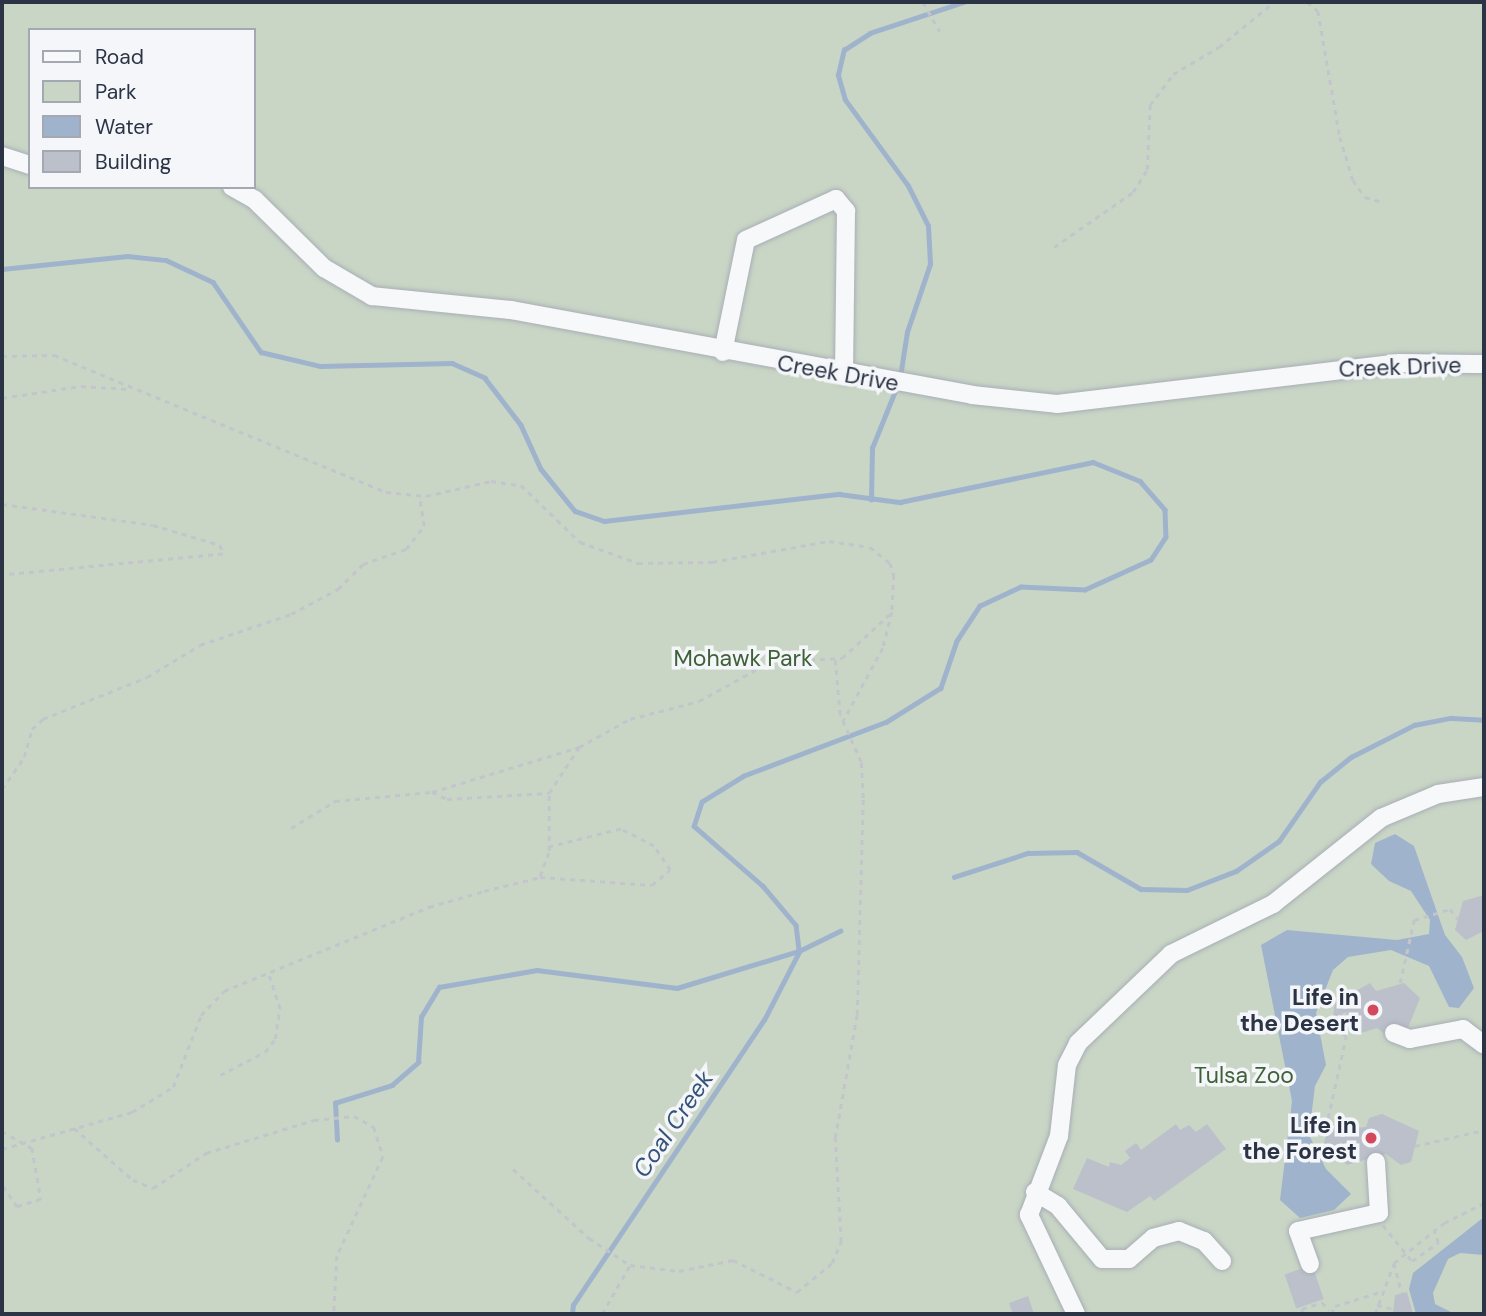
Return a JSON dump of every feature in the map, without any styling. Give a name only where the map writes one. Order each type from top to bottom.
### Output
[{"type":"street","points":[[2,156],[28,164]]},
{"type":"street","name":"Creek Drive","points":[[236,189],[255,200],[324,268],[372,296],[511,310],[900,385],[1057,404],[1386,364],[1484,364]]},
{"type":"street","points":[[723,352],[747,240],[836,200],[846,211],[844,375]]},
{"type":"street","points":[[1076,1314],[1029,1215],[1035,1192],[1059,1136],[1067,1066],[1078,1043],[1171,954],[1273,904],[1381,818],[1438,794],[1484,788]]},
{"type":"street","points":[[1394,1032],[1410,1038],[1463,1029],[1484,1045]]},
{"type":"street","points":[[1310,1264],[1298,1231],[1379,1213],[1376,1162]]},
{"type":"street","points":[[1035,1192],[1058,1206],[1102,1259],[1129,1259],[1153,1238],[1179,1231],[1204,1241],[1223,1261]]},
{"type":"path","points":[[923,2],[940,31]]},
{"type":"path","points":[[1054,247],[1133,192],[1147,170],[1150,105],[1172,74],[1219,47],[1274,2]]},
{"type":"path","points":[[1307,2],[1318,11],[1340,137],[1353,180],[1365,197],[1383,202]]},
{"type":"path","points":[[2,356],[54,355],[129,389],[273,442],[348,480],[419,496],[510,481],[539,496],[580,542],[638,563],[712,562],[829,541],[856,542],[890,563],[892,612],[883,648],[843,722]]},
{"type":"path","points":[[2,398],[81,386],[129,389]]},
{"type":"path","points":[[2,789],[24,757],[32,729],[43,719],[147,677],[200,645],[291,614],[338,589],[363,564],[406,549],[424,526],[419,496]]},
{"type":"path","points":[[2,504],[153,525],[220,545],[223,554],[2,575]]},
{"type":"path","points":[[291,828],[335,801],[432,792],[579,747],[630,719],[699,701],[770,662],[835,660],[892,612]]},
{"type":"path","points":[[513,1169],[589,1238],[630,1265],[679,1271],[733,1260],[797,1292],[832,1263],[841,1242],[835,1138],[857,1015],[863,798],[856,752],[843,722],[835,660]]},
{"type":"path","points":[[540,877],[549,847],[549,793],[579,747]]},
{"type":"path","points":[[432,792],[447,799],[549,793]]},
{"type":"path","points":[[2,1149],[132,1112],[173,1087],[209,1003],[268,974],[429,907],[540,877],[652,885],[670,870],[654,846],[621,829],[549,847]]},
{"type":"path","points":[[1400,983],[1414,920],[1450,909],[1458,919]]},
{"type":"path","points":[[220,1075],[265,1052],[275,1039],[280,1009],[268,974]]},
{"type":"path","points":[[1335,1129],[1328,1118],[1346,1037],[1337,1027],[1341,1014]]},
{"type":"path","points":[[74,1128],[132,1180],[153,1188],[206,1153],[314,1120],[354,1116],[374,1127],[383,1157],[337,1256],[334,1314]]},
{"type":"path","points":[[1415,1146],[1484,1130]]},
{"type":"path","points":[[2,1131],[32,1147],[41,1199],[17,1207],[2,1185]]},
{"type":"path","points":[[1484,1171],[1484,1177]]},
{"type":"path","points":[[1375,1314],[1380,1292],[1394,1263],[1434,1231],[1484,1203]]},
{"type":"path","points":[[1379,1213],[1412,1261],[1438,1243],[1434,1231]]},
{"type":"path","points":[[1394,1263],[1402,1293]]},
{"type":"path","points":[[602,1314],[630,1265]]},
{"type":"path","points":[[1302,1314],[1302,1309],[1322,1302],[1330,1312],[1380,1292]]},
{"type":"path","points":[[1377,1306],[1393,1309]]},
{"type":"green space","name":"Mohawk Park","points":[[2,2],[1484,2],[1484,1314],[2,1314]]},
{"type":"water","points":[[1395,834],[1414,846],[1445,935],[1462,957],[1474,988],[1459,1008],[1449,1007],[1429,966],[1391,950],[1348,957],[1333,970],[1316,1013],[1326,1065],[1315,1086],[1309,1135],[1326,1169],[1351,1194],[1334,1210],[1300,1218],[1280,1200],[1292,1101],[1261,945],[1287,930],[1397,940],[1429,934],[1430,920],[1411,891],[1389,881],[1371,864],[1375,843]]},
{"type":"water","points":[[1484,1217],[1484,1255],[1460,1253],[1448,1259],[1433,1293],[1435,1304],[1455,1314],[1416,1314],[1409,1289],[1413,1273]]},
{"type":"building","points":[[1484,895],[1484,931],[1466,940],[1455,930],[1463,901]]},
{"type":"building","name":"Life in the Desert","points":[[1370,983],[1376,991],[1404,983],[1420,998],[1408,1028],[1386,1035],[1377,1028],[1355,1035],[1342,1025],[1347,1012],[1333,1017],[1335,1003]]},
{"type":"building","name":"Life in the Forest","points":[[1382,1114],[1419,1131],[1411,1162],[1401,1165],[1386,1154],[1347,1165],[1324,1143],[1327,1130],[1366,1127],[1369,1118]]},
{"type":"building","points":[[1176,1124],[1180,1130],[1189,1125],[1196,1132],[1207,1124],[1226,1149],[1154,1201],[1150,1196],[1127,1212],[1073,1189],[1087,1158],[1109,1167],[1110,1162],[1121,1165],[1130,1158],[1125,1151],[1136,1143],[1141,1150]]},
{"type":"building","points":[[1312,1265],[1324,1299],[1296,1308],[1285,1274]]},
{"type":"building","points":[[1407,1292],[1413,1314],[1393,1313],[1395,1295]]},
{"type":"building","points":[[1028,1296],[1034,1314],[1013,1314],[1009,1303]]},
{"type":"waterway","points":[[900,377],[907,332],[930,264],[928,226],[908,186],[845,100],[838,75],[844,50],[870,33],[964,2]]},
{"type":"waterway","points":[[2,269],[127,256],[166,260],[213,282],[261,352],[320,366],[452,363],[485,378],[521,425],[541,469],[575,511],[604,521],[839,494],[900,502],[1093,462],[1140,481],[1165,510],[1166,537],[1151,560],[1085,590],[1021,587],[980,606],[957,641],[941,688],[887,722],[744,776],[702,802],[694,826],[763,886],[796,925],[799,951]]},
{"type":"waterway","points":[[871,500],[872,448],[897,386]]},
{"type":"waterway","points":[[954,877],[1028,853],[1077,852],[1141,889],[1187,890],[1236,871],[1279,841],[1320,782],[1351,757],[1414,725],[1451,718],[1484,720]]},
{"type":"waterway","points":[[337,1140],[335,1103],[392,1085],[418,1062],[421,1017],[439,987],[537,970],[677,988],[799,951],[840,931]]},
{"type":"waterway","name":"Coal Creek","points":[[572,1314],[573,1305],[764,1020],[799,952]]},
{"type":"place","name":"Life in the Desert","points":[[1373,1010]]},
{"type":"place","name":"Life in the Forest","points":[[1371,1138]]},
{"type":"park label","name":"Tulsa Zoo","points":[[1244,1075]]}]
